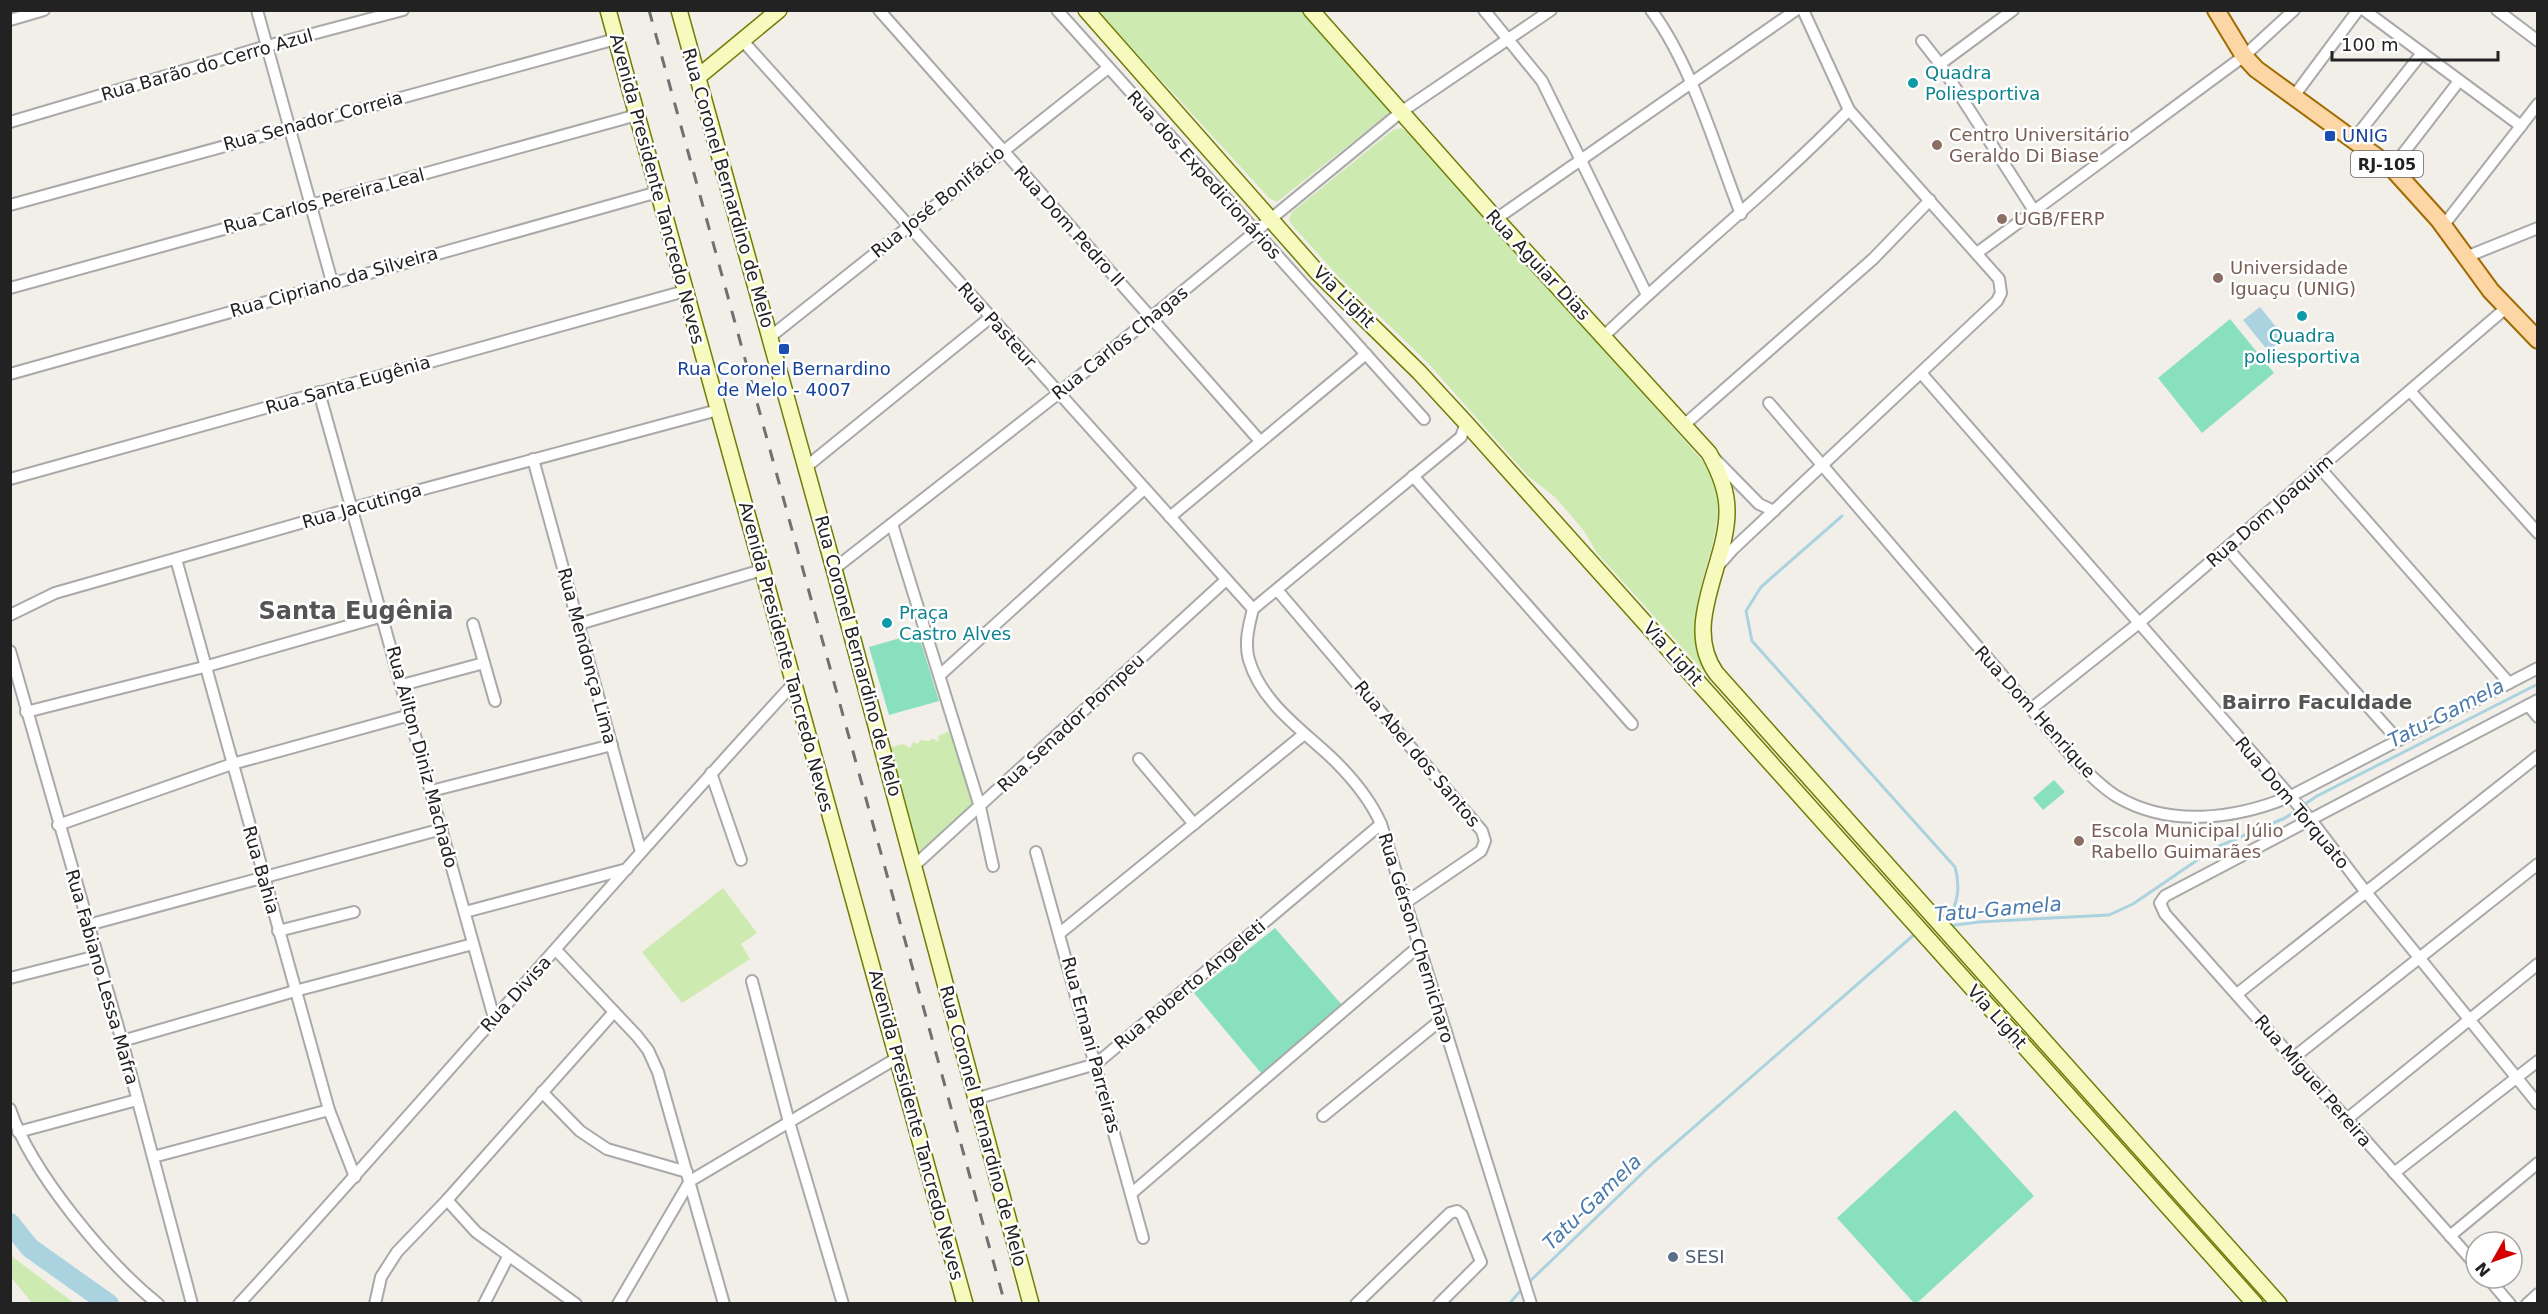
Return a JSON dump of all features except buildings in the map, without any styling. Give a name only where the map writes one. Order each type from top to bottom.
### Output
[{"type":"main road","name":"RJ-105","points":[[2216,10],[2244,56],[2267,78],[2392,168],[2444,226],[2506,308],[2538,340]]},
{"type":"street","points":[[10,20],[44,10]]},
{"type":"street","points":[[257,10],[332,282]]},
{"type":"street","name":"Rua Barão do Cerro Azul","points":[[10,122],[267,46],[403,10]]},
{"type":"street","name":"Avenida Presidente Tancredo Neves","points":[[608,10],[965,1304]]},
{"type":"street","name":"Rua Coronel Bernardino de Melo","points":[[679,10],[915,865],[1031,1304]]},
{"type":"street","points":[[698,77],[779,10]]},
{"type":"street","name":"Rua Dom Pedro II","points":[[879,10],[1260,441]]},
{"type":"street","name":"Rua dos Expedicionários","points":[[1057,10],[1424,419]]},
{"type":"street","name":"Via Light","points":[[1086,10],[1318,273],[1419,372],[1466,423],[2255,1304]]},
{"type":"street","name":"Rua Aguiar Dias","points":[[1311,10],[1496,219],[1709,453],[1760,504],[1774,511]]},
{"type":"street","points":[[1484,10],[1542,81],[1647,295]]},
{"type":"street","name":"Rua Carlos Chagas","points":[[834,569],[1059,393],[1401,112],[1551,10]]},
{"type":"street","points":[[1651,10],[1672,44],[1690,83],[1741,214]]},
{"type":"street","points":[[1496,219],[1581,162],[1796,10]]},
{"type":"street","points":[[1715,570],[1733,549],[1997,301],[2001,294],[1999,279],[1849,111],[1803,10]]},
{"type":"street","points":[[1941,64],[2013,10]]},
{"type":"street","points":[[1977,253],[2033,208],[2244,56],[2294,10]]},
{"type":"street","points":[[2294,96],[2358,10]]},
{"type":"street","points":[[2364,10],[2521,126]]},
{"type":"street","points":[[2497,10],[2538,41]]},
{"type":"street","name":"Rua Senador Correia","points":[[10,205],[616,39]]},
{"type":"street","name":"Rua Pasteur","points":[[742,40],[1253,609]]},
{"type":"street","points":[[1922,41],[1941,64],[2033,208]]},
{"type":"street","points":[[2354,139],[2422,53]]},
{"type":"street","name":"Rua José Bonifácio","points":[[770,337],[1002,150],[1108,68]]},
{"type":"street","points":[[2392,168],[2459,81]]},
{"type":"street","points":[[2444,226],[2538,104]]},
{"type":"street","points":[[1604,336],[1647,295],[1741,214],[1849,111]]},
{"type":"street","name":"Rua Carlos Pereira Leal","points":[[10,288],[637,115]]},
{"type":"street","name":"Rua Cipriano da Silveira","points":[[11,371],[658,192]]},
{"type":"street","points":[[1684,425],[1873,259],[1930,200]]},
{"type":"street","points":[[2466,257],[2538,228]]},
{"type":"street","name":"Rua Santa Eugênia","points":[[10,478],[685,291]]},
{"type":"street","name":"Rua Dom Joaquim","points":[[2031,709],[2139,623],[2506,308]]},
{"type":"street","points":[[806,467],[991,317]]},
{"type":"street","points":[[1170,517],[1366,354]]},
{"type":"street","name":"Rua Dom Torquato","points":[[1921,373],[2308,817],[2538,1104]]},
{"type":"street","points":[[2410,391],[2538,533]]},
{"type":"street","name":"Rua Ailton Diniz Machado","points":[[319,393],[494,1018]]},
{"type":"street","name":"Rua Dom Henrique","points":[[1769,403],[2031,709],[2101,785],[2118,797],[2153,811],[2180,816],[2229,816],[2292,800],[2397,739],[2538,668]]},
{"type":"street","name":"Rua Jacutinga","points":[[10,615],[55,593],[353,508],[718,410]]},
{"type":"street","points":[[1253,609],[1278,591],[1461,437],[1466,423]]},
{"type":"street","name":"Via Light","points":[[1709,453],[1723,484],[1727,506],[1726,523],[1703,629],[1705,646],[1713,669],[2279,1304]]},
{"type":"street","name":"Rua Mendonça Lima","points":[[533,459],[641,852]]},
{"type":"street","points":[[2319,468],[2509,683]]},
{"type":"street","points":[[1413,476],[1632,724]]},
{"type":"street","points":[[940,675],[1144,489]]},
{"type":"street","points":[[892,524],[980,807],[993,866]]},
{"type":"street","points":[[2227,548],[2397,739]]},
{"type":"street","name":"Rua Bahia","points":[[176,559],[262,876],[329,1110],[355,1178]]},
{"type":"street","points":[[579,624],[762,570]]},
{"type":"street","name":"Rua Senador Pompeu","points":[[915,865],[1226,580]]},
{"type":"street","name":"Rua Abel dos Santos","points":[[1278,591],[1482,831],[1485,841],[1481,851],[1406,903]]},
{"type":"street","name":"Rua Gérson Chernicharo","points":[[1253,609],[1248,629],[1249,659],[1264,687],[1303,735],[1333,760],[1365,793],[1381,824],[1531,1302]]},
{"type":"street","points":[[26,712],[204,667],[383,616]]},
{"type":"street","points":[[473,624],[495,701]]},
{"type":"street","name":"Rua Fabiano Lessa Mafra","points":[[10,651],[58,825],[122,1041],[192,1304]]},
{"type":"street","points":[[402,685],[484,663]]},
{"type":"street","name":"Rua Divisa","points":[[239,1304],[355,1178],[711,773],[794,683]]},
{"type":"street","points":[[2308,817],[2533,703],[2538,717]]},
{"type":"street","points":[[58,825],[232,764],[410,715]]},
{"type":"street","points":[[1060,933],[1303,735]]},
{"type":"street","points":[[431,791],[612,745]]},
{"type":"street","points":[[2237,994],[2538,756]]},
{"type":"street","points":[[1140,759],[1194,824]]},
{"type":"street","points":[[711,773],[741,860]]},
{"type":"street","name":"Rua Miguel Pereira","points":[[2308,817],[2165,896],[2160,908],[2464,1252]]},
{"type":"street","name":"Rua Roberto Angeleti","points":[[975,1099],[1096,1064],[1381,824]]},
{"type":"street","points":[[88,925],[442,828]]},
{"type":"street","name":"Rua Ernani Parreiras","points":[[1036,852],[1143,1238]]},
{"type":"street","points":[[2293,1058],[2538,864]]},
{"type":"street","points":[[465,912],[627,869]]},
{"type":"street","points":[[278,931],[354,912]]},
{"type":"street","points":[[122,1041],[295,991],[473,944]]},
{"type":"street","points":[[1132,1193],[1419,946]]},
{"type":"street","points":[[556,950],[648,1050],[658,1072],[724,1304]]},
{"type":"street","points":[[10,978],[97,956]]},
{"type":"street","points":[[2347,1119],[2538,964]]},
{"type":"street","points":[[752,981],[789,1122],[843,1304]]},
{"type":"street","points":[[375,1304],[387,1266],[614,1012]]},
{"type":"street","points":[[1323,1116],[1442,1019]]},
{"type":"street","points":[[618,1304],[689,1177],[789,1122],[897,1058]]},
{"type":"street","points":[[2394,1173],[2538,1061]]},
{"type":"street","points":[[542,1092],[580,1131],[607,1149],[689,1177]]},
{"type":"street","points":[[18,1132],[137,1100]]},
{"type":"street","points":[[10,1109],[18,1132],[64,1200],[111,1261],[158,1304]]},
{"type":"street","points":[[153,1157],[329,1110]]},
{"type":"street","points":[[2450,1236],[2538,1163]]},
{"type":"street","points":[[447,1200],[476,1232],[576,1304]]},
{"type":"street","points":[[1356,1304],[1450,1213],[1457,1211],[1462,1215],[1481,1263],[1439,1304]]},
{"type":"street","points":[[484,1304],[508,1257]]},
{"type":"street","points":[[2498,1290],[2510,1304]]},
{"type":"street","points":[[2527,1304],[2538,1294]]},
{"type":"green space","points":[[1098,11],[1305,11],[1391,109],[1388,114],[1277,202],[1269,198]]},
{"type":"green space","points":[[1401,128],[1415,137],[1708,467],[1715,487],[1716,525],[1697,602],[1695,636],[1708,676],[1597,553],[1584,531],[1555,497],[1528,476],[1428,363],[1338,276],[1291,224],[1289,219],[1292,212],[1393,130]]},
{"type":"green space","points":[[2230,319],[2274,373],[2202,433],[2158,378]]},
{"type":"green space","points":[[918,633],[939,701],[889,715],[869,647]]},
{"type":"green space","points":[[952,730],[974,804],[918,852],[888,748],[903,744],[910,748],[913,742],[918,744],[920,740],[930,741],[932,738],[939,742],[938,736]]},
{"type":"green space","points":[[2054,780],[2065,792],[2043,810],[2033,798]]},
{"type":"green space","points":[[723,888],[757,933],[741,944],[750,959],[682,1003],[642,952]]},
{"type":"green space","points":[[1275,928],[1342,1005],[1261,1073],[1194,993]]},
{"type":"green space","points":[[1955,1110],[2034,1196],[1917,1303],[1914,1303],[1837,1218]]},
{"type":"green space","points":[[10,1255],[74,1303],[32,1303],[11,1277]]},
{"type":"water","points":[[2260,307],[2285,338],[2268,351],[2243,320]]},
{"type":"waterway","points":[[1842,516],[1761,587],[1746,611],[1752,641],[1955,867],[1958,882],[1957,894],[1949,922],[1945,924]]},
{"type":"waterway","name":"Tatu-Gamela","points":[[2302,806],[2317,796],[2538,684]]},
{"type":"waterway","name":"Tatu-Gamela","points":[[1949,926],[1978,922],[2109,915],[2133,904],[2215,848],[2285,818],[2297,810]]},
{"type":"waterway","name":"Tatu-Gamela","points":[[1527,1284],[1654,1162],[1916,933]]},
{"type":"waterway","points":[[10,1223],[30,1248],[109,1304]]},
{"type":"waterway","name":"Tatu-Gamela","points":[[1509,1304],[1522,1289]]},
{"type":"railway","points":[[649,10],[1005,1304]]},
{"type":"place","name":"Quadra Poliesportiva","points":[[1913,83]]},
{"type":"place","name":"UNIG","points":[[2330,136]]},
{"type":"place","name":"Centro Universitário Geraldo Di Biase","points":[[1937,145]]},
{"type":"place","name":"UGB/FERP","points":[[2002,219]]},
{"type":"place","name":"Universidade Iguaçu (UNIG)","points":[[2218,278]]},
{"type":"place","name":"Quadra poliesportiva","points":[[2302,316]]},
{"type":"place","name":"Rua Coronel Bernardino de Melo - 4007","points":[[784,349]]},
{"type":"place","name":"Praça Castro Alves","points":[[887,623]]},
{"type":"place","name":"Escola Municipal Júlio Rabello Guimarães","points":[[2079,841]]},
{"type":"place","name":"SESI","points":[[1673,1257]]},
{"type":"district","name":"Santa Eugênia","points":[[356,611]]},
{"type":"district","name":"Bairro Faculdade","points":[[2317,702]]}]
